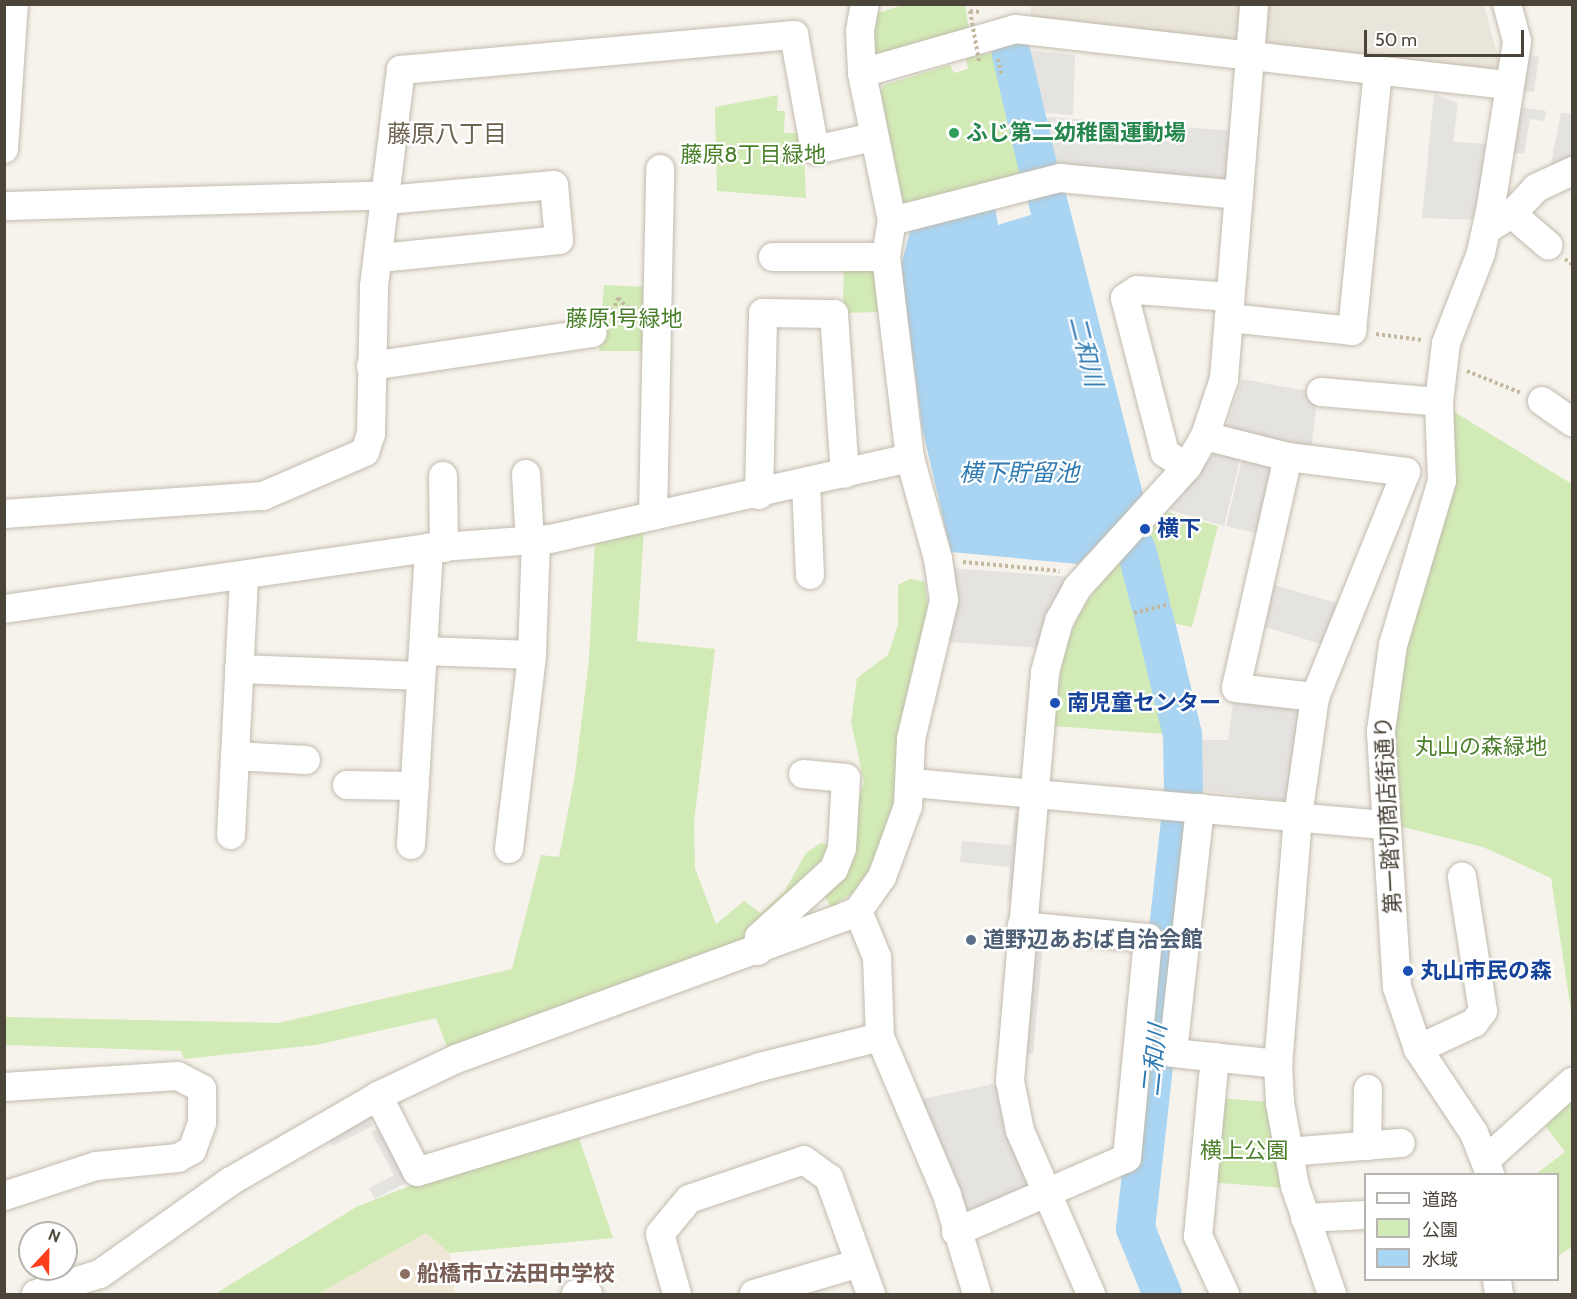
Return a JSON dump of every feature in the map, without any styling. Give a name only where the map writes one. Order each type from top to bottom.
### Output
[{"type":"street","points":[[4,149],[14,4]]},
{"type":"street","points":[[36,1294],[100,1274],[240,1175],[378,1096],[456,1059],[758,951],[858,911],[882,877],[912,783],[911,739],[942,616],[938,559],[910,458],[886,258],[892,221],[873,137],[862,73],[860,31],[866,4]]},
{"type":"street","points":[[1091,1294],[1046,1196],[1020,1131],[1010,1081],[1032,793],[1050,647],[1088,573],[1187,467],[1204,436],[1224,379],[1254,4]]},
{"type":"street","name":"第一踏切商店街通り","points":[[1489,1167],[1418,1049],[1397,987],[1386,825],[1384,694],[1393,645],[1440,490],[1439,402],[1445,353],[1486,230],[1517,41],[1507,4]]},
{"type":"street","points":[[862,73],[1016,17],[1248,58],[1508,85]]},
{"type":"street","points":[[4,514],[215,502],[294,487],[365,452],[371,434],[371,366],[380,258],[401,70],[794,34],[815,150],[873,137]]},
{"type":"street","points":[[1187,467],[1165,453],[1125,298],[1137,290],[1352,331],[1378,71]]},
{"type":"street","points":[[653,516],[660,169]]},
{"type":"street","points":[[1486,230],[1512,214],[1536,188],[1572,171]]},
{"type":"street","points":[[892,221],[1060,178],[1239,195]]},
{"type":"street","points":[[4,206],[387,198],[554,185],[559,240],[380,258]]},
{"type":"street","points":[[1512,214],[1548,245]]},
{"type":"street","points":[[772,256],[886,258]]},
{"type":"street","points":[[759,495],[763,313],[834,314],[845,474]]},
{"type":"street","points":[[371,366],[593,333]]},
{"type":"street","points":[[1321,392],[1439,402]]},
{"type":"street","points":[[1542,401],[1572,422]]},
{"type":"street","points":[[1204,436],[1288,457],[1406,472],[1315,697],[1298,817],[1278,1064],[1287,1152],[1305,1218],[1332,1294]]},
{"type":"street","points":[[1288,457],[1236,688],[1315,697]]},
{"type":"street","points":[[4,609],[244,578],[436,548],[533,541],[759,495],[910,458]]},
{"type":"street","points":[[509,849],[532,655],[533,541],[526,474]]},
{"type":"street","points":[[411,845],[422,664],[443,476]]},
{"type":"street","points":[[806,484],[810,575]]},
{"type":"street","points":[[231,835],[244,578]]},
{"type":"street","points":[[239,669],[422,664],[532,655]]},
{"type":"street","points":[[235,756],[306,760]]},
{"type":"street","points":[[758,951],[759,937],[834,869],[842,848],[846,778],[804,774]]},
{"type":"street","points":[[912,783],[1386,825]]},
{"type":"street","points":[[347,785],[415,786]]},
{"type":"street","points":[[1187,807],[1173,1053],[1278,1064]]},
{"type":"street","points":[[1418,1049],[1474,1023],[1483,1011],[1462,877]]},
{"type":"street","points":[[858,911],[877,957],[880,1037],[947,1195],[956,1232],[977,1294]]},
{"type":"street","points":[[956,1232],[1046,1196],[1127,1158],[1148,938],[1022,926]]},
{"type":"street","points":[[378,1096],[417,1172],[760,1067],[880,1037]]},
{"type":"street","points":[[1215,1057],[1198,1236],[1225,1294]]},
{"type":"street","points":[[4,1087],[178,1076],[202,1089],[202,1122],[192,1150],[185,1154],[96,1166],[4,1197]]},
{"type":"street","points":[[1489,1167],[1572,1082]]},
{"type":"street","points":[[1367,1146],[1368,1089]]},
{"type":"street","points":[[1287,1152],[1401,1143]]},
{"type":"street","points":[[677,1294],[660,1234],[689,1199],[804,1160],[829,1178],[871,1294]]},
{"type":"street","points":[[1305,1218],[1364,1215]]},
{"type":"street","points":[[763,1293],[860,1263]]},
{"type":"street","points":[[576,1294],[588,1294]]},
{"type":"path","points":[[970,11],[979,61]]},
{"type":"path","points":[[593,333],[608,322],[618,298],[657,336]]},
{"type":"path","points":[[1352,331],[1445,353],[1542,401]]},
{"type":"path","points":[[938,559],[1088,573]]},
{"type":"path","points":[[1134,613],[1169,604]]},
{"type":"shaded area","points":[[1031,4],[1484,5],[1503,75],[1030,25]]},
{"type":"shaded area","points":[[1025,50],[1075,55],[1073,115],[1037,112]]},
{"type":"shaded area","points":[[1525,55],[1539,56],[1534,92],[1520,90]]},
{"type":"shaded area","points":[[1434,94],[1458,103],[1453,142],[1492,144],[1478,220],[1422,218]]},
{"type":"shaded area","points":[[1517,107],[1546,111],[1544,121],[1530,119],[1524,154],[1509,152]]},
{"type":"shaded area","points":[[1561,113],[1572,114],[1572,165],[1550,168]]},
{"type":"shaded area","points":[[1037,116],[1235,131],[1231,185],[1052,171]]},
{"type":"shaded area","points":[[1242,379],[1318,393],[1311,451],[1225,431]]},
{"type":"shaded area","points":[[1218,449],[1241,455],[1224,526],[1169,510]]},
{"type":"shaded area","points":[[1243,455],[1270,461],[1275,470],[1264,535],[1226,526]]},
{"type":"shaded area","points":[[949,568],[1071,577],[1042,648],[949,642]]},
{"type":"shaded area","points":[[1267,583],[1343,605],[1327,646],[1256,624]]},
{"type":"shaded area","points":[[1234,696],[1296,702],[1302,713],[1287,801],[1192,789],[1192,740],[1228,740]]},
{"type":"shaded area","points":[[1015,813],[1025,813],[1016,901],[1007,900],[1010,867],[960,862],[962,841],[1011,845]]},
{"type":"shaded area","points":[[1028,943],[1043,945],[1033,1054],[1019,1053]]},
{"type":"shaded area","points":[[1003,1082],[1031,1182],[1025,1195],[956,1224],[917,1100]]},
{"type":"shaded area","points":[[367,1113],[373,1126],[332,1146],[326,1133]]},
{"type":"shaded area","points":[[385,1125],[413,1179],[375,1199],[369,1188],[394,1175],[371,1132]]},
{"type":"shaded area","name":"船橋市立法田中学校","points":[[426,1233],[450,1253],[455,1294],[318,1294]]},
{"type":"green space","points":[[903,5],[965,5],[969,30],[874,58],[872,15]]},
{"type":"green space","name":"ふじ第二幼稚園運動場","points":[[1002,51],[1034,172],[908,206],[896,199],[879,93],[884,85],[950,65],[954,73],[968,69],[966,58]]},
{"type":"green space","name":"藤原8丁目緑地","points":[[778,95],[777,111],[785,111],[784,133],[803,133],[806,198],[717,191],[715,107]]},
{"type":"green space","points":[[844,263],[877,264],[880,312],[843,313]]},
{"type":"green space","name":"藤原1号緑地","points":[[604,285],[648,287],[646,351],[599,351]]},
{"type":"green space","name":"丸山の森緑地","points":[[1451,410],[1572,484],[1572,1018],[1551,878],[1483,847],[1395,825],[1389,733]]},
{"type":"green space","points":[[1167,512],[1218,526],[1192,627],[1162,621],[1142,538]]},
{"type":"green space","points":[[644,530],[637,641],[715,649],[694,822],[695,868],[716,924],[744,901],[761,913],[784,892],[806,853],[821,843],[833,846],[831,858],[736,951],[449,1052],[436,1018],[316,1045],[184,1059],[181,1051],[5,1045],[5,1017],[278,1023],[512,969],[541,855],[559,857],[575,775],[589,660],[595,539]]},
{"type":"green space","points":[[1128,551],[1178,735],[1053,726],[1064,651],[1082,607]]},
{"type":"green space","points":[[910,579],[925,582],[928,609],[902,785],[873,872],[858,890],[831,907],[824,896],[864,782],[851,722],[857,678],[888,655],[898,625],[898,585]]},
{"type":"green space","points":[[1572,1094],[1572,1247],[1559,1255],[1559,1173],[1537,1173],[1565,1152],[1542,1121]]},
{"type":"green space","name":"横上公園","points":[[1217,1098],[1269,1102],[1284,1188],[1208,1182]]},
{"type":"green space","points":[[579,1138],[613,1238],[450,1253],[426,1233],[318,1294],[215,1294],[358,1206],[418,1183]]},
{"type":"water","name":"横下貯留池","points":[[995,206],[998,225],[1037,213],[1120,521],[1078,564],[951,552],[922,427],[901,266],[911,227]]},
{"type":"waterway","name":"二和川","points":[[1011,54],[1038,169]]},
{"type":"waterway","name":"二和川","points":[[1046,196],[1126,507]]},
{"type":"waterway","name":"二和川","points":[[1136,549],[1150,604]]},
{"type":"waterway","name":"二和川","points":[[1153,615],[1182,734],[1183,789]]},
{"type":"waterway","name":"二和川","points":[[1162,1294],[1135,1228],[1180,820]]},
{"type":"place","name":"ふじ第二幼稚園運動場","points":[[954,133]]},
{"type":"place","name":"横下","points":[[1145,529]]},
{"type":"place","name":"南児童センター","points":[[1055,703]]},
{"type":"place","name":"道野辺あおば自治会館","points":[[971,940]]},
{"type":"place","name":"丸山市民の森","points":[[1408,971]]},
{"type":"place","name":"船橋市立法田中学校","points":[[405,1274]]},
{"type":"district","name":"藤原八丁目","points":[[447,134]]}]
